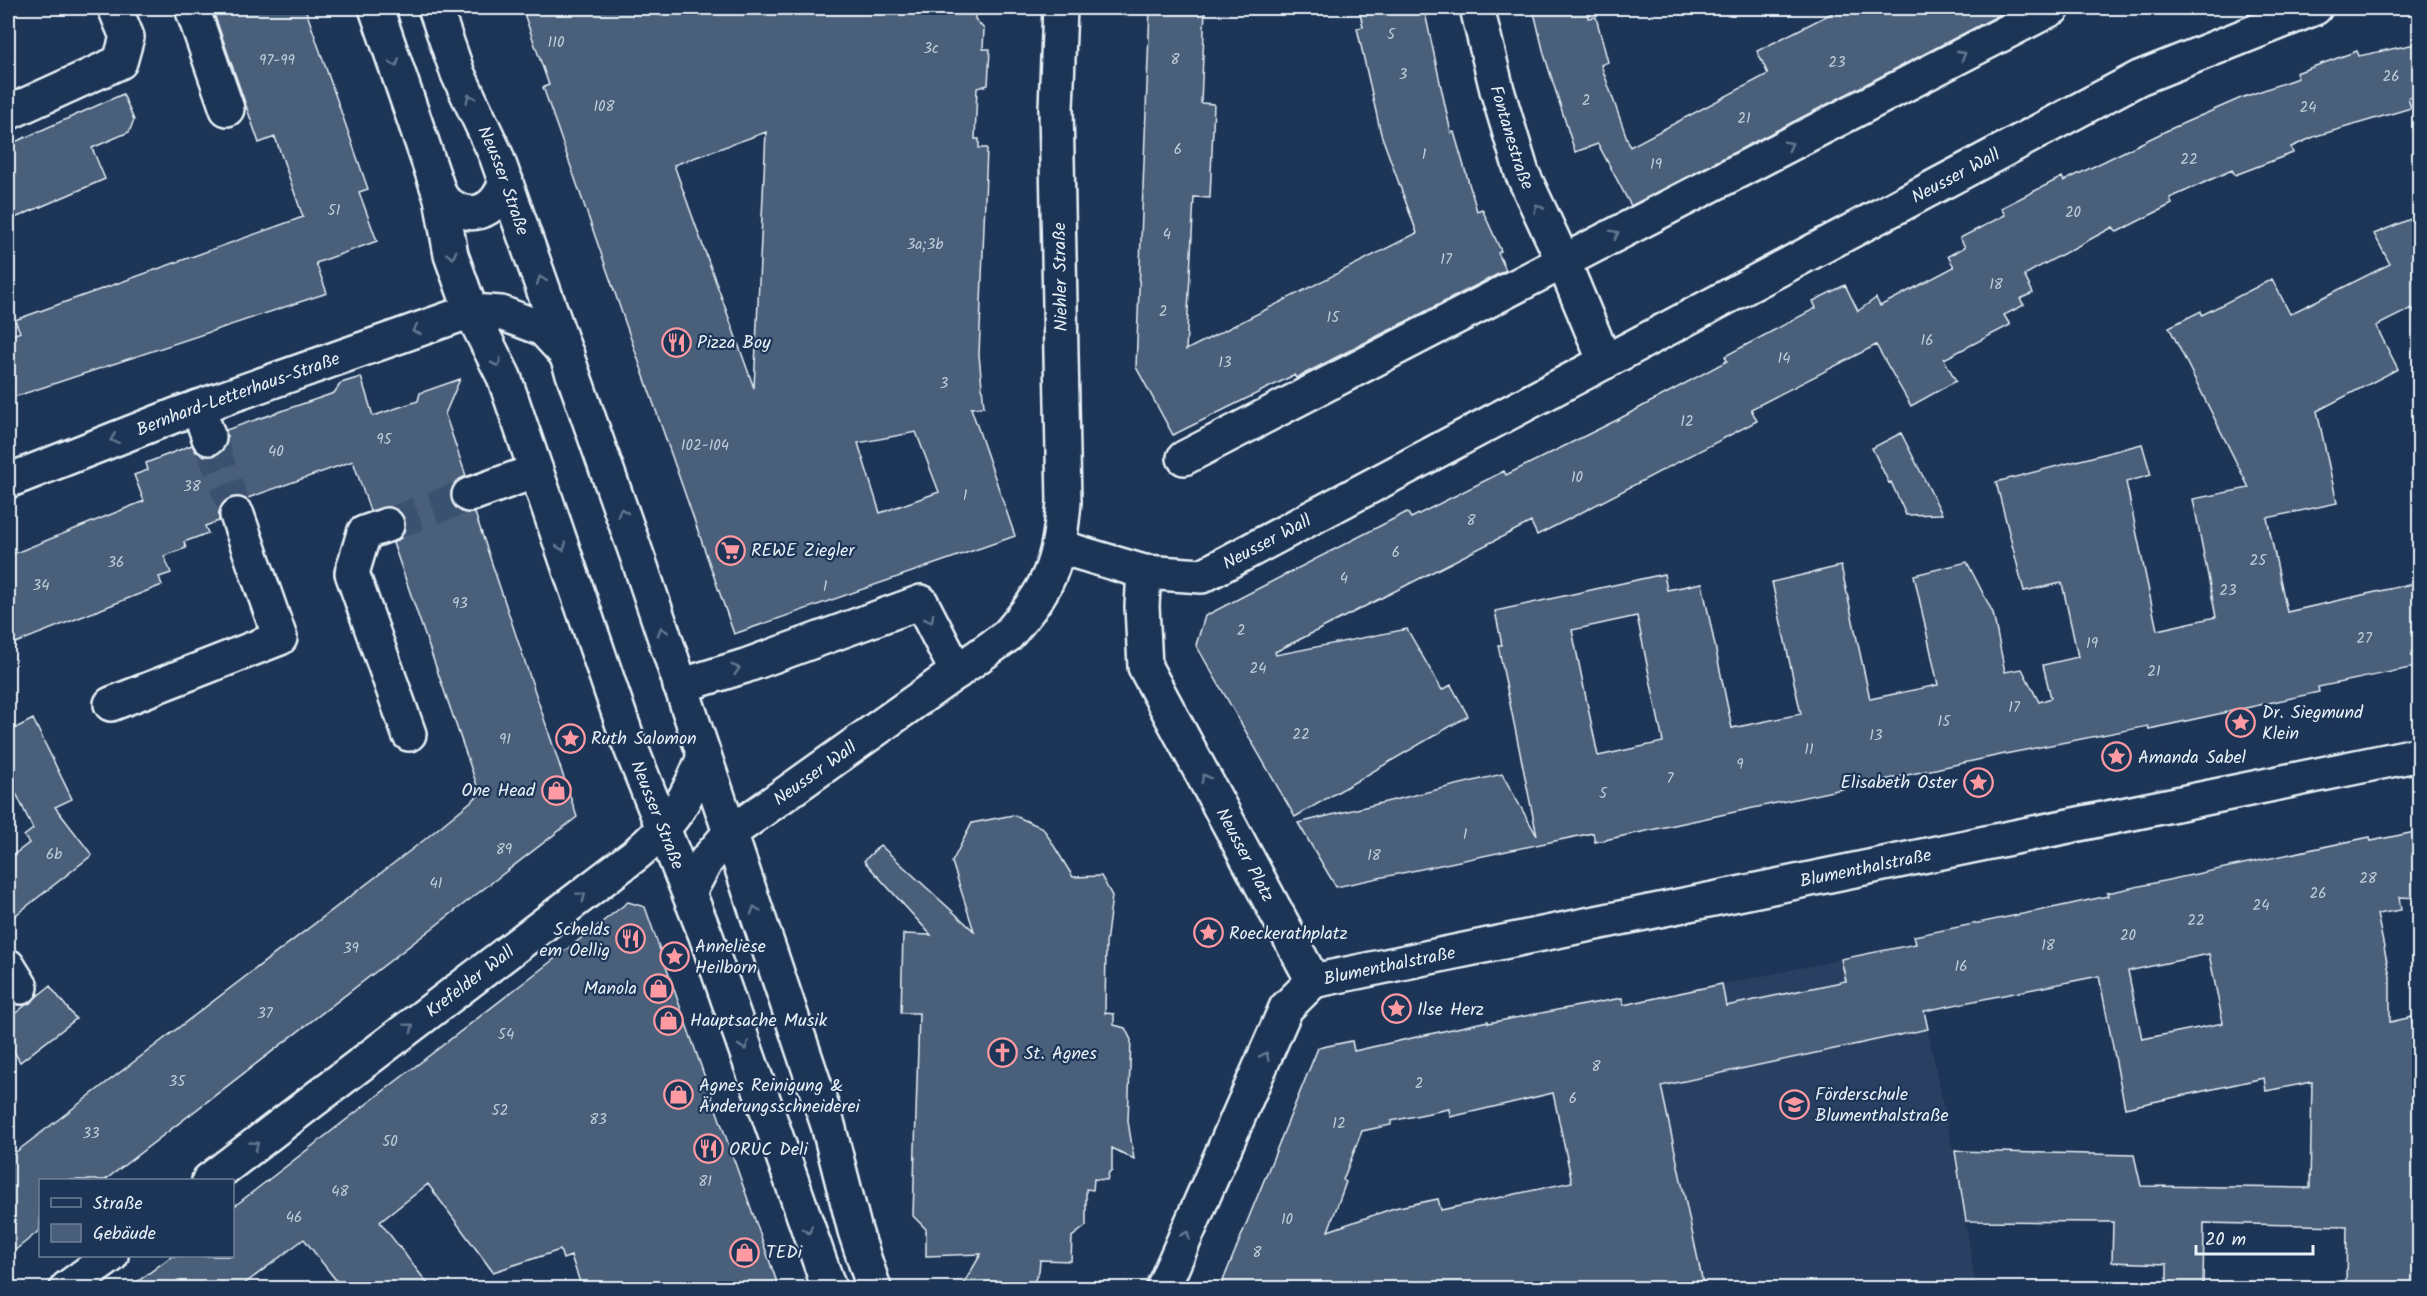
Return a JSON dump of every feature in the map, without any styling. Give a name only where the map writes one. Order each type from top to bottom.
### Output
[{"type":"street","points":[[8,113],[120,62],[127,37],[115,8]]},
{"type":"street","points":[[192,8],[227,109]]},
{"type":"street","name":"Neusser Straße","points":[[376,8],[441,198],[451,255],[471,310],[504,377],[629,743],[689,892],[829,1288]]},
{"type":"street","name":"Neusser Straße","points":[[435,8],[458,74],[506,181],[567,355],[828,1125],[855,1231],[874,1288]]},
{"type":"street","name":"Niehler Straße","points":[[1060,8],[1056,108],[1064,502],[1060,547]]},
{"type":"street","name":"Fontanestraße","points":[[1477,8],[1497,90],[1522,173],[1563,261]]},
{"type":"street","points":[[1184,458],[2053,8]]},
{"type":"street","name":"Neusser Wall","points":[[689,892],[706,861],[729,834],[1007,636],[1037,602],[1052,572],[1060,547],[1144,572],[1202,576],[2139,78],[2305,9]]},
{"type":"street","points":[[441,198],[450,206],[466,212],[479,212],[492,206],[500,198],[506,181]]},
{"type":"street","points":[[1563,261],[1605,362]]},
{"type":"street","name":"Neusser Straße","points":[[471,310],[501,313],[543,329],[567,355]]},
{"type":"street","name":"Bernhard-Letterhaus-Straße","points":[[8,481],[198,407],[471,310]]},
{"type":"street","points":[[198,407],[209,438]]},
{"type":"street","points":[[469,495],[536,471]]},
{"type":"street","points":[[111,704],[280,638],[237,515]]},
{"type":"street","points":[[387,525],[364,532],[352,573],[409,734]]},
{"type":"street","name":"Neusser Platz","points":[[1144,572],[1145,668],[1313,981]]},
{"type":"street","points":[[680,686],[745,666],[921,602],[957,672]]},
{"type":"street","name":"Blumenthalstraße","points":[[1313,981],[2420,754]]},
{"type":"street","name":"Krefelder Wall","points":[[210,1179],[635,855],[664,830],[687,796],[704,757]]},
{"type":"street","points":[[1163,1288],[1286,1008],[1313,981]]},
{"type":"street","points":[[68,1288],[110,1257]]},
{"type":"shaded area","name":"Förderschule Blumenthalstraße","points":[[1910,945],[1960,1185],[1976,1288],[1622,1288],[1599,1177],[1623,1005]]},
{"type":"building","points":[[212,8],[305,8],[368,189],[359,192],[377,241],[316,263],[327,293],[8,399],[8,337],[20,332],[15,320],[303,217],[275,137],[259,143]]},
{"type":"building","points":[[522,8],[975,8],[975,19],[984,29],[983,49],[990,49],[988,85],[977,88],[975,139],[979,139],[979,148],[987,148],[979,355],[984,407],[971,408],[1015,536],[734,634],[543,87],[549,85]],"holes":[[[766,132],[754,388],[674,165]],[[916,432],[939,492],[880,513],[858,443]]]},
{"type":"building","points":[[1150,8],[1205,8],[1201,103],[1214,104],[1210,198],[1194,197],[1186,350],[1417,233],[1381,134],[1357,28],[1363,27],[1359,8],[1424,8],[1451,133],[1454,132],[1477,211],[1482,209],[1501,251],[1498,253],[1506,270],[1296,378],[1294,375],[1173,435],[1136,367]]},
{"type":"building","points":[[1533,8],[1586,8],[1588,18],[1596,17],[1608,62],[1601,65],[1630,147],[1768,74],[1757,51],[1842,8],[2013,8],[1631,206],[1598,144],[1575,152],[1544,54]]},
{"type":"building","points":[[2420,43],[2420,96],[2408,98],[2411,108],[2316,136],[2291,147],[2293,153],[2235,175],[2232,170],[2170,198],[2172,204],[2117,232],[2113,227],[2024,275],[2033,293],[2020,299],[2024,305],[2004,315],[2010,325],[1944,359],[1956,381],[1911,406],[1876,345],[1751,409],[1757,421],[1565,521],[1537,535],[1531,522],[1275,652],[1276,655],[1407,629],[1442,690],[1451,685],[1468,716],[1295,817],[1196,645],[1205,616],[1407,512],[1411,518],[1504,471],[1506,475],[1617,420],[1727,361],[1725,356],[1816,308],[1813,301],[1845,285],[1858,311],[1876,298],[1880,306],[1954,267],[1948,256],[1965,247],[1960,238],[2005,215],[2001,208],[2062,177],[2064,181],[2168,130],[2241,98],[2298,78],[2296,73],[2357,51],[2359,56]]},
{"type":"building","points":[[123,94],[134,120],[129,132],[92,148],[105,179],[8,221],[8,145]]},
{"type":"building","points":[[2420,215],[2420,324],[2412,308],[2376,326],[2398,369],[2317,411],[2337,503],[2267,518],[2287,612],[2420,582],[2420,666],[2318,687],[2319,692],[2149,729],[2148,726],[2005,754],[1595,842],[1593,833],[1336,887],[1298,823],[1502,774],[1537,836],[1498,645],[1502,645],[1495,611],[1664,574],[1667,590],[1702,583],[1732,728],[1801,714],[1772,582],[1841,566],[1870,699],[1938,685],[1914,575],[1967,562],[1993,613],[2005,672],[2022,669],[2039,702],[2051,698],[2043,665],[2078,657],[2062,583],[2024,591],[1996,482],[2142,444],[2151,475],[2126,482],[2157,630],[2216,617],[2193,499],[2249,488],[2169,327],[2201,311],[2202,315],[2272,279],[2290,314],[2390,264],[2374,234]],"holes":[[[1637,616],[1663,742],[1598,756],[1572,630]]]},
{"type":"building","points":[[361,377],[373,416],[418,401],[420,393],[460,379],[445,414],[466,476],[454,483],[451,501],[457,510],[475,513],[577,817],[106,1179],[39,1179],[39,1231],[8,1256],[8,1158],[424,840],[480,794],[393,543],[401,538],[405,529],[404,518],[400,511],[391,507],[370,511],[353,461],[245,499],[230,498],[222,503],[219,521],[205,526],[208,533],[184,542],[186,548],[164,556],[171,573],[159,577],[162,585],[8,646],[8,556],[144,501],[134,475],[148,470],[146,463],[192,445],[196,452],[205,456],[216,455],[224,450],[227,442],[226,430],[334,393],[341,383]]},
{"type":"building","points":[[1901,433],[1942,514],[1906,515],[1891,482],[1889,483],[1872,448]]},
{"type":"building","points":[[33,719],[72,799],[55,807],[92,855],[8,921],[8,859],[29,843],[24,836],[33,829],[8,776],[8,732]]},
{"type":"building","name":"St. Agnes","points":[[1013,815],[1043,828],[1073,877],[1101,876],[1112,896],[1106,944],[1105,1013],[1114,1014],[1114,1025],[1125,1028],[1131,1040],[1128,1121],[1134,1159],[1112,1148],[1112,1171],[1109,1172],[1107,1180],[1094,1179],[1093,1190],[1086,1189],[1086,1226],[1072,1237],[1071,1261],[1040,1260],[1039,1271],[1031,1288],[961,1288],[981,1254],[926,1256],[926,1229],[913,1216],[919,1013],[901,1013],[903,934],[931,935],[864,861],[880,845],[974,931],[952,862],[972,823]]},
{"type":"building","points":[[2420,831],[2420,898],[2399,897],[2401,910],[2377,914],[2390,976],[2390,1022],[2412,1017],[2412,1024],[2420,1024],[2420,1288],[2346,1288],[2347,1226],[2204,1223],[2203,1288],[2167,1288],[2167,1264],[2112,1262],[2113,1222],[1966,1221],[1955,1151],[2134,1155],[2141,1186],[2310,1188],[2312,1082],[2266,1091],[2264,1078],[2125,1108],[2099,976],[1924,1011],[1928,1029],[1661,1086],[1704,1288],[1220,1288],[1318,1048],[1352,1041],[1354,1051],[1488,1021],[1488,1023],[1622,998],[1623,1005],[1722,984],[1726,1006],[1846,981],[1841,959],[1916,944],[1914,936],[2108,896],[2107,893],[2370,837],[2371,841]],"holes":[[[2209,954],[2223,1023],[2142,1039],[2128,971]],[[1553,1093],[1572,1182],[1441,1210],[1438,1199],[1394,1208],[1328,1231],[1346,1182],[1343,1180],[1362,1131],[1391,1125],[1391,1121],[1449,1109],[1450,1117]]]},
{"type":"building","points":[[628,902],[645,907],[779,1288],[582,1288],[571,1256],[563,1259],[560,1250],[493,1272],[428,1184],[380,1222],[431,1288],[342,1288],[304,1239],[239,1288],[129,1288],[171,1257],[234,1257],[234,1206]]},
{"type":"building","points":[[50,986],[76,1019],[20,1062],[8,1040],[8,1019]]},
{"type":"tunnel","points":[[209,438],[237,515]]},
{"type":"tunnel","points":[[387,525],[469,495]]},
{"type":"place","name":"Pizza Boy","points":[[676,342]]},
{"type":"place","name":"REWE Ziegler","points":[[730,550]]},
{"type":"place","name":"Dr. Siegmund Klein","points":[[2241,722]]},
{"type":"place","name":"Ruth Salomon","points":[[570,738]]},
{"type":"place","name":"Amanda Sabel","points":[[2117,757]]},
{"type":"place","name":"Elisabeth Oster","points":[[1978,782]]},
{"type":"place","name":"One Head","points":[[556,790]]},
{"type":"place","name":"Roeckerathplatz","points":[[1208,933]]},
{"type":"place","name":"Schelds em Oellig","points":[[631,939]]},
{"type":"place","name":"Anneliese Heilborn","points":[[674,956]]},
{"type":"place","name":"Manola","points":[[658,988]]},
{"type":"place","name":"Ilse Herz","points":[[1396,1009]]},
{"type":"place","name":"Hauptsache Musik","points":[[669,1020]]},
{"type":"place","name":"St. Agnes","points":[[1003,1053]]},
{"type":"place","name":"Agnes Reinigung & Änderungsschneiderei","points":[[678,1095]]},
{"type":"place","name":"Förderschule Blumenthalstraße","points":[[1794,1104]]},
{"type":"place","name":"ORUC Deli","points":[[708,1149]]},
{"type":"place","name":"TEDi","points":[[745,1252]]}]
